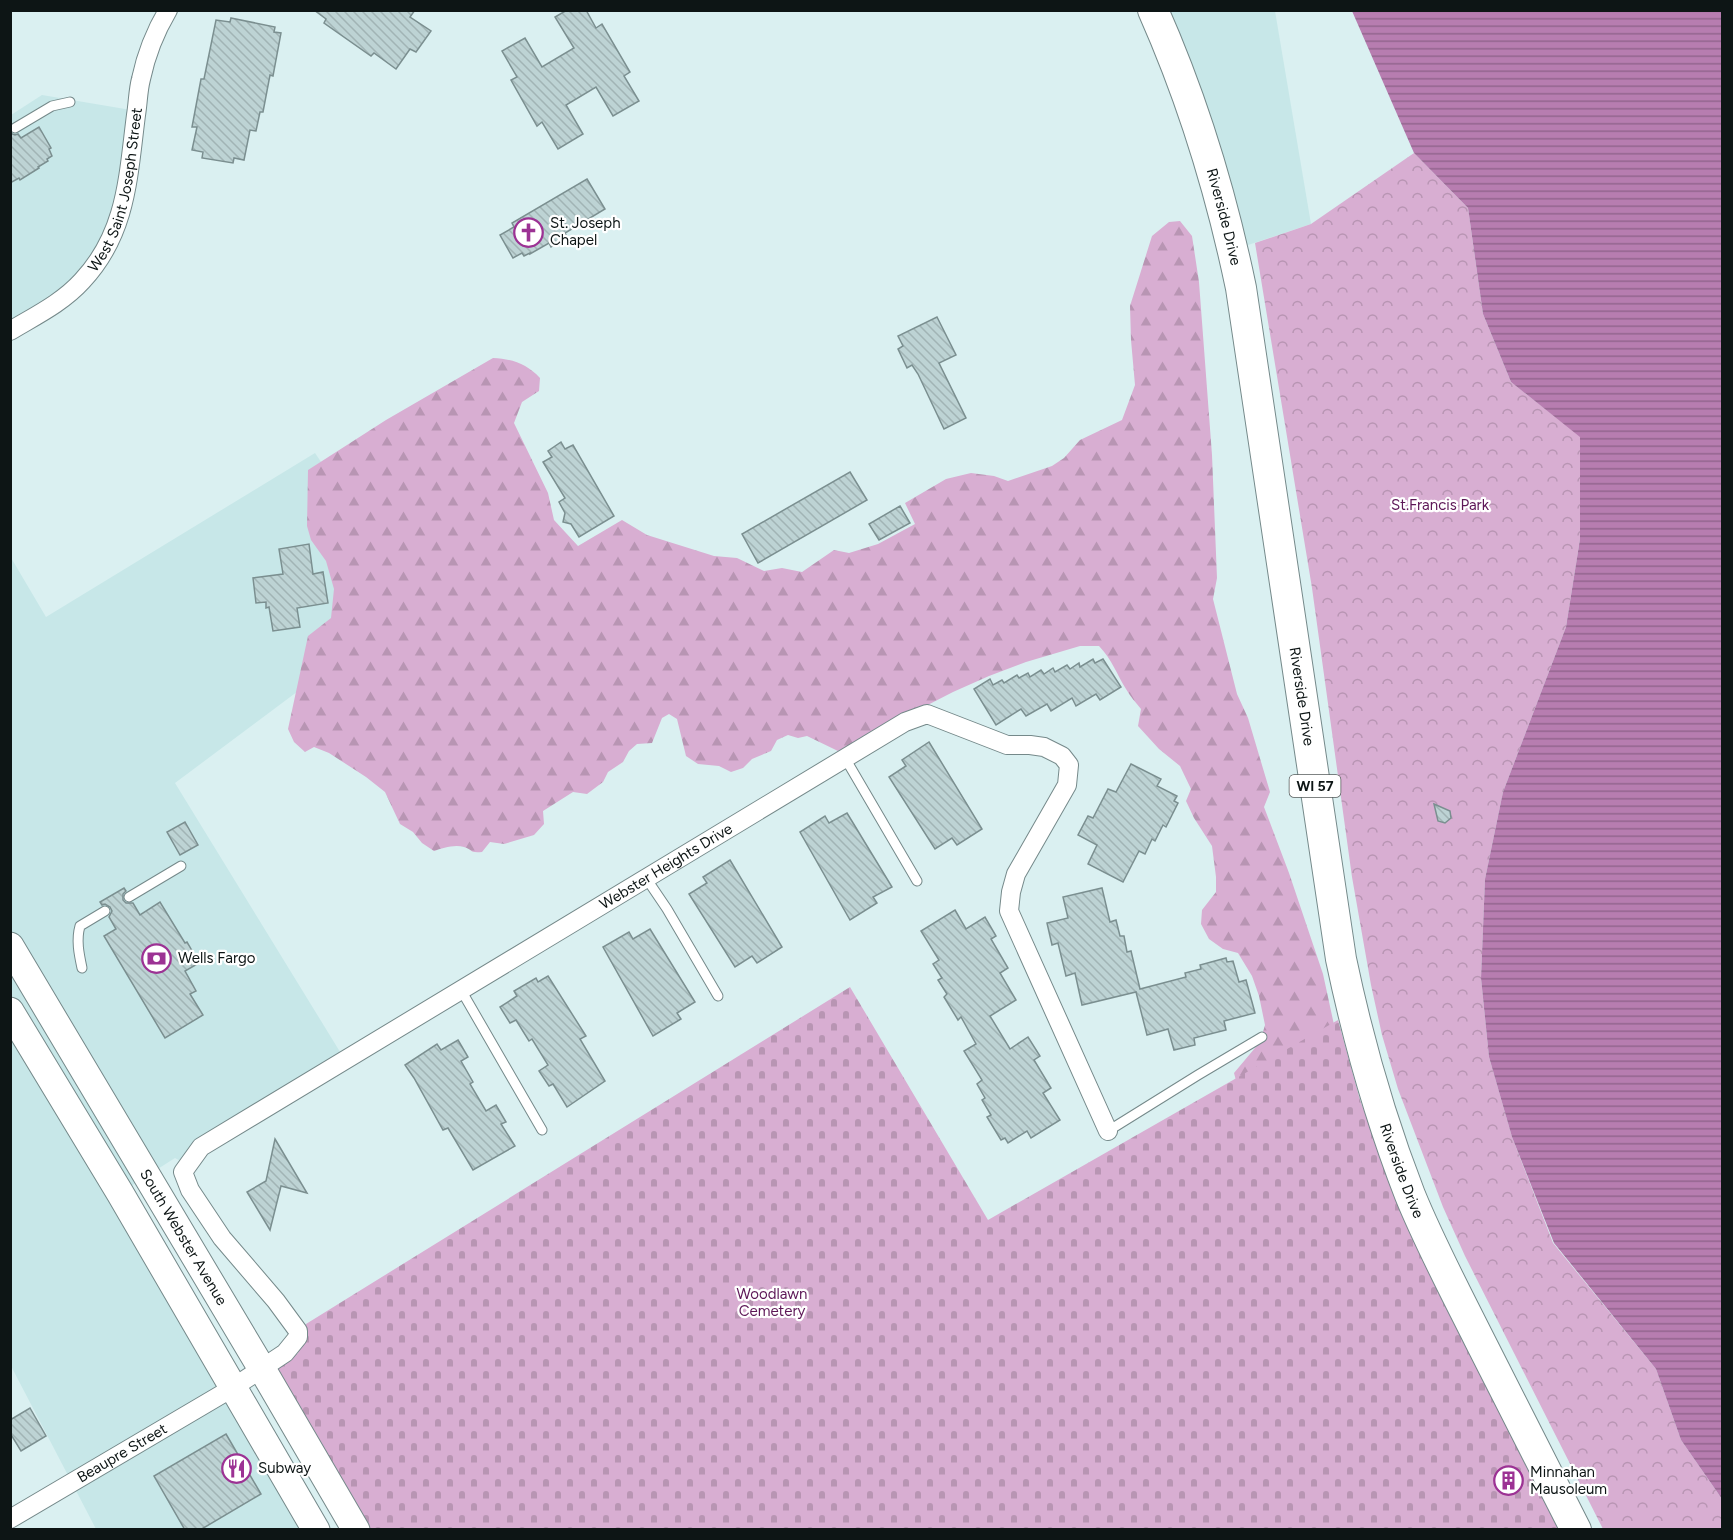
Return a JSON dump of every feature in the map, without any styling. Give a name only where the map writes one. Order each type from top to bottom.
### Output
[{"type":"main road","name":"Riverside Drive","points":[[1153,10],[1193,109],[1212,168],[1241,288],[1341,959],[1370,1080],[1407,1188],[1436,1254],[1576,1530]]},
{"type":"main road","name":"South Webster Avenue","points":[[10,946],[356,1530]]},
{"type":"main road","name":"South Webster Avenue","points":[[10,1011],[234,1387],[316,1530]]},
{"type":"street","name":"West Saint Joseph Street","points":[[10,331],[57,303],[81,283],[113,236],[127,186],[141,80],[150,47],[168,10]]},
{"type":"street","name":"Webster Heights Drive","points":[[234,1387],[285,1353],[298,1337],[298,1331],[276,1301],[222,1238],[190,1190],[183,1172],[201,1147],[905,722],[927,714],[1007,745],[1044,747],[1062,756],[1069,765],[1066,785],[1016,874],[1009,911],[1108,1131]]},
{"type":"street","name":"Beaupre Street","points":[[10,1519],[234,1387]]},
{"type":"lane","points":[[15,128],[52,106],[70,102]]},
{"type":"lane","points":[[845,758],[917,881]]},
{"type":"lane","points":[[129,897],[181,866]]},
{"type":"lane","points":[[646,878],[718,996]]},
{"type":"lane","points":[[82,968],[78,944],[80,926],[105,911]]},
{"type":"lane","points":[[461,990],[542,1130]]},
{"type":"lane","points":[[1108,1131],[1262,1037]]},
{"type":"shaded area","points":[[1153,11],[1275,11],[1311,224],[1233,250]]},
{"type":"shaded area","points":[[1352,11],[1722,11],[1722,1499],[1681,1440],[1656,1369],[1554,1243],[1512,1137],[1489,1057],[1481,978],[1485,879],[1503,792],[1566,627],[1580,539],[1580,437],[1511,382],[1483,314],[1468,208],[1414,153]]},
{"type":"shaded area","points":[[42,95],[137,111],[127,186],[98,261],[11,331],[11,115]]},
{"type":"shaded area","points":[[315,453],[340,490],[361,644],[175,783],[345,1060],[188,1165],[175,1158],[120,1193],[316,1529],[96,1529],[11,1366],[10,556],[46,617]]},
{"type":"green space","name":"St.Francis Park","points":[[1414,153],[1468,208],[1483,314],[1511,382],[1580,436],[1580,539],[1566,627],[1503,792],[1485,879],[1481,978],[1489,1057],[1512,1137],[1553,1243],[1656,1369],[1681,1440],[1722,1499],[1722,1529],[1603,1529],[1465,1256],[1443,1207],[1398,1089],[1382,1035],[1352,877],[1312,588],[1255,243],[1311,224]]},
{"type":"green space","points":[[1180,221],[1192,236],[1199,282],[1212,455],[1217,578],[1213,599],[1237,694],[1248,718],[1270,792],[1264,807],[1323,974],[1341,1057],[1238,1088],[1234,1073],[1260,1042],[1265,1025],[1252,976],[1238,953],[1223,949],[1209,939],[1201,924],[1202,910],[1216,892],[1212,846],[1186,801],[1191,789],[1180,766],[1159,749],[1138,726],[1141,709],[1099,646],[1080,646],[989,676],[838,751],[807,736],[798,738],[788,735],[777,740],[771,751],[752,759],[743,768],[731,772],[719,766],[698,764],[686,756],[677,719],[669,714],[662,718],[652,743],[637,744],[629,751],[623,762],[608,772],[603,782],[587,794],[573,792],[543,811],[544,824],[534,835],[504,844],[490,842],[482,852],[473,852],[457,846],[434,851],[422,843],[413,832],[400,824],[385,792],[366,777],[329,753],[314,747],[305,752],[294,742],[288,729],[308,636],[331,618],[334,589],[326,561],[311,540],[307,526],[308,470],[386,420],[493,358],[519,363],[540,378],[539,391],[522,402],[514,423],[548,493],[554,520],[578,546],[622,520],[647,535],[714,556],[737,558],[764,571],[782,568],[802,572],[834,550],[849,553],[878,544],[915,524],[905,503],[946,479],[971,473],[994,476],[1008,481],[1052,466],[1064,458],[1080,440],[1122,420],[1135,385],[1130,306],[1152,236],[1169,222]]},
{"type":"green space","name":"Woodlawn Cemetery","points":[[850,987],[988,1220],[1338,1020],[1360,1100],[1397,1196],[1562,1529],[346,1529],[260,1383],[298,1353],[306,1324]]},
{"type":"building","points":[[314,10],[415,10],[410,17],[431,31],[416,52],[410,49],[396,69],[374,53],[371,56],[324,23],[326,19]]},
{"type":"building","points":[[567,10],[586,10],[596,28],[602,24],[630,72],[624,76],[639,101],[613,116],[596,87],[566,105],[583,134],[558,149],[542,122],[537,126],[511,80],[517,77],[502,51],[525,38],[542,67],[574,48],[555,17]]},
{"type":"building","points":[[231,18],[275,27],[274,32],[281,33],[273,76],[270,75],[263,112],[260,112],[256,131],[250,130],[244,160],[234,158],[233,163],[202,158],[203,152],[192,150],[197,127],[192,127],[216,20],[230,22]]},
{"type":"building","points":[[39,127],[51,148],[49,149],[52,156],[39,168],[20,180],[19,178],[10,183],[10,133],[18,134],[21,138]]},
{"type":"building","points":[[587,179],[605,209],[565,233],[567,237],[551,247],[549,243],[530,254],[524,256],[522,253],[513,258],[500,235],[514,227],[512,223]]},
{"type":"building","points":[[937,317],[956,355],[939,363],[966,418],[944,429],[918,374],[912,365],[907,368],[898,349],[903,346],[898,336]]},
{"type":"building","points":[[561,442],[565,449],[573,445],[614,516],[579,537],[571,524],[563,522],[565,513],[559,502],[565,498],[543,462],[552,457],[548,451]]},
{"type":"building","points":[[850,472],[867,500],[758,563],[742,534]]},
{"type":"building","points":[[900,506],[910,523],[879,540],[869,524]]},
{"type":"building","points":[[309,544],[313,574],[323,572],[328,603],[297,608],[300,627],[273,631],[266,602],[256,603],[253,578],[283,574],[279,549]]},
{"type":"building","points":[[1093,659],[1095,663],[1103,659],[1121,687],[1100,700],[1096,694],[1076,706],[1072,698],[1051,711],[1047,704],[1026,716],[1021,709],[996,725],[974,689],[990,679],[993,685],[1002,680],[1004,683],[1017,675],[1019,678],[1028,673],[1030,677],[1041,670],[1044,674],[1053,668],[1055,672],[1067,665],[1070,669],[1079,663],[1080,667]]},
{"type":"building","points":[[929,742],[982,829],[957,845],[952,838],[935,849],[889,777],[906,766],[902,760]]},
{"type":"building","points":[[1131,764],[1161,779],[1157,786],[1177,796],[1174,801],[1178,803],[1166,827],[1163,825],[1155,841],[1152,839],[1145,854],[1139,851],[1123,882],[1088,864],[1097,845],[1078,835],[1088,816],[1093,818],[1108,789],[1116,792]]},
{"type":"building","points":[[1434,804],[1450,811],[1451,818],[1445,823],[1438,821]]},
{"type":"building","points":[[847,813],[892,887],[873,897],[877,903],[850,920],[800,832],[825,816],[829,823]]},
{"type":"building","points":[[185,822],[198,845],[180,855],[167,832]]},
{"type":"building","points":[[730,860],[782,947],[757,963],[752,956],[735,967],[689,894],[707,883],[703,877]]},
{"type":"building","name":"Wells Fargo","points":[[124,888],[126,891],[123,894],[123,900],[126,903],[133,903],[140,915],[160,902],[199,963],[185,971],[196,991],[190,994],[203,1015],[165,1038],[104,936],[116,929],[109,917],[112,911],[110,907],[100,902]]},
{"type":"building","points":[[1102,888],[1110,922],[1116,920],[1120,936],[1124,936],[1127,952],[1131,951],[1140,989],[1186,977],[1185,973],[1201,969],[1200,965],[1226,958],[1227,962],[1233,961],[1239,982],[1246,980],[1255,1013],[1224,1021],[1226,1030],[1194,1038],[1195,1045],[1174,1050],[1168,1029],[1147,1035],[1136,992],[1082,1005],[1075,973],[1066,976],[1058,943],[1052,945],[1047,923],[1068,918],[1063,897]]},
{"type":"building","points":[[955,910],[966,929],[985,917],[996,936],[991,939],[1008,968],[1000,973],[1016,1000],[990,1016],[1010,1049],[1028,1037],[1040,1056],[1034,1060],[1051,1088],[1043,1093],[1060,1120],[1031,1138],[1027,1131],[1008,1143],[1005,1138],[1001,1140],[987,1117],[991,1115],[982,1100],[985,1098],[977,1084],[982,1080],[964,1051],[976,1044],[961,1017],[958,1020],[944,997],[947,994],[938,980],[942,978],[933,964],[939,960],[921,931]]},
{"type":"building","points":[[650,929],[695,1002],[677,1013],[681,1019],[653,1036],[603,947],[629,932],[633,939]]},
{"type":"building","points":[[548,976],[586,1036],[580,1039],[605,1081],[567,1107],[553,1084],[549,1086],[539,1071],[548,1065],[532,1039],[529,1041],[516,1020],[510,1023],[500,1007],[517,996],[514,991],[536,978],[538,982]]},
{"type":"building","points":[[458,1040],[468,1057],[461,1061],[473,1082],[470,1084],[486,1111],[496,1105],[506,1122],[501,1124],[515,1146],[473,1170],[448,1128],[443,1130],[405,1065],[437,1044],[441,1050]]},
{"type":"building","points":[[275,1139],[307,1193],[281,1186],[270,1230],[247,1192],[266,1181]]},
{"type":"building","points":[[30,1408],[46,1436],[21,1451],[10,1433],[10,1420]]},
{"type":"building","points":[[226,1434],[261,1494],[200,1530],[185,1530],[154,1476]]},
{"type":"place","name":"St. Joseph Chapel","points":[[529,232]]},
{"type":"place","name":"Wells Fargo","points":[[157,958]]},
{"type":"place","name":"Subway","points":[[237,1468]]},
{"type":"place","name":"Minnahan Mausoleum","points":[[1509,1481]]}]
